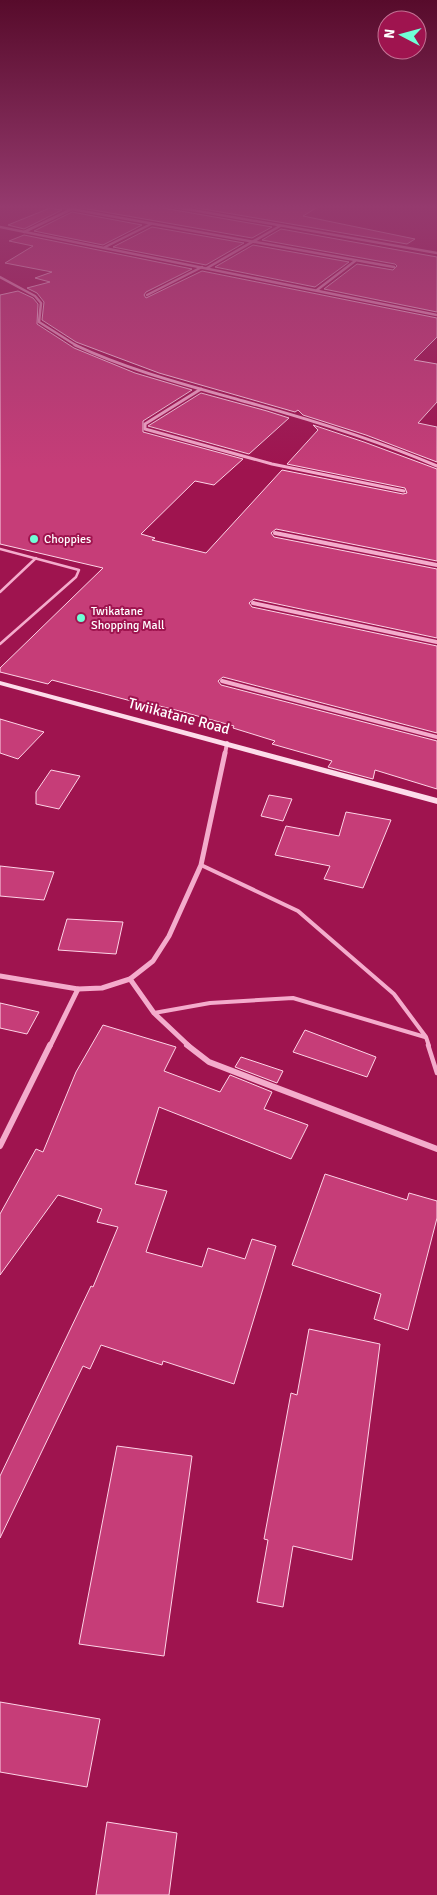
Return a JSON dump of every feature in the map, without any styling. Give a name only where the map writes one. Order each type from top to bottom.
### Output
[{"type":"main road","name":"Twiikatane Road","points":[[0,683],[437,801]]},
{"type":"street","points":[[30,293],[41,302],[39,322],[51,332],[94,352],[132,367],[201,389],[364,436],[436,464]]},
{"type":"street","points":[[335,293],[437,315]]},
{"type":"street","points":[[201,389],[145,424],[145,429],[272,464],[404,491]]},
{"type":"street","points":[[275,533],[437,565]]},
{"type":"street","points":[[254,603],[437,642]]},
{"type":"street","points":[[222,681],[437,737]]},
{"type":"street","points":[[0,976],[78,989],[102,988],[130,978],[153,961],[169,936],[201,866],[227,743]]},
{"type":"street","points":[[130,978],[154,1013],[177,1037],[209,1062],[437,1149]]},
{"type":"street","points":[[0,1146],[78,989]]},
{"type":"lane","points":[[0,549],[79,570],[76,577],[0,644]]},
{"type":"lane","points":[[0,592],[36,558]]},
{"type":"lane","points":[[201,866],[298,911],[394,994],[426,1037],[437,1073]]},
{"type":"lane","points":[[154,1013],[210,1003],[293,998],[426,1037]]},
{"type":"building","points":[[23,293],[33,298],[38,304],[37,324],[74,348],[135,373],[192,390],[143,421],[143,432],[243,459],[214,485],[195,481],[141,534],[155,538],[152,540],[206,553],[282,470],[403,494],[407,493],[405,488],[287,464],[318,430],[313,425],[437,469],[437,561],[276,529],[271,533],[274,537],[437,569],[437,638],[254,599],[249,603],[252,607],[437,646],[437,733],[223,677],[218,681],[221,685],[437,741],[437,789],[375,770],[373,779],[328,767],[332,761],[272,744],[275,741],[233,728],[234,726],[172,709],[151,704],[150,706],[52,680],[48,684],[0,672],[0,668],[103,568],[0,544],[0,295]]},
{"type":"building","points":[[37,293],[145,293],[146,298],[155,293],[314,293],[437,318],[437,337],[414,360],[437,364],[437,402],[418,423],[437,427],[437,462],[366,435],[303,415],[298,410],[295,412],[159,373],[76,342],[42,320],[44,302]]},
{"type":"building","points":[[346,293],[437,293],[437,312]]},
{"type":"building","points":[[201,393],[289,418],[249,454],[148,426]]},
{"type":"building","points":[[0,719],[44,732],[18,759],[0,753]]},
{"type":"building","points":[[51,770],[80,776],[59,809],[36,804],[36,792]]},
{"type":"building","points":[[269,795],[292,799],[283,821],[261,816]]},
{"type":"building","points":[[346,812],[391,820],[363,888],[324,879],[330,866],[275,855],[286,826],[339,836]]},
{"type":"building","points":[[0,866],[54,872],[44,900],[0,896]]},
{"type":"building","points":[[67,919],[123,922],[116,954],[58,950]]},
{"type":"building","points":[[0,1003],[39,1012],[27,1034],[0,1028]]},
{"type":"building","points":[[103,1025],[176,1047],[164,1071],[220,1092],[230,1075],[272,1092],[264,1109],[308,1125],[291,1159],[159,1107],[135,1184],[167,1191],[146,1252],[202,1267],[208,1248],[245,1259],[252,1239],[276,1246],[234,1384],[163,1361],[162,1365],[101,1345],[90,1369],[83,1366],[0,1538],[0,1476],[91,1286],[93,1287],[118,1227],[97,1222],[102,1209],[58,1195],[0,1275],[0,1214],[36,1149],[43,1152],[76,1072]]},
{"type":"building","points":[[305,1030],[376,1057],[367,1077],[293,1052]]},
{"type":"building","points":[[241,1057],[283,1071],[277,1083],[235,1067]]},
{"type":"building","points":[[325,1174],[407,1200],[409,1193],[437,1201],[437,1218],[408,1330],[374,1319],[381,1294],[292,1265]]},
{"type":"building","points":[[309,1329],[380,1344],[352,1560],[293,1546],[283,1607],[257,1602],[268,1540],[264,1539],[291,1393],[297,1395]]},
{"type":"building","points":[[117,1446],[192,1456],[164,1656],[79,1644]]},
{"type":"building","points":[[0,1702],[100,1719],[87,1787],[0,1772]]},
{"type":"building","points":[[107,1822],[177,1833],[169,1895],[96,1895]]},
{"type":"place","name":"Choppies","points":[[34,539]]},
{"type":"place","name":"Twikatane Shopping Mall","points":[[81,618]]}]
